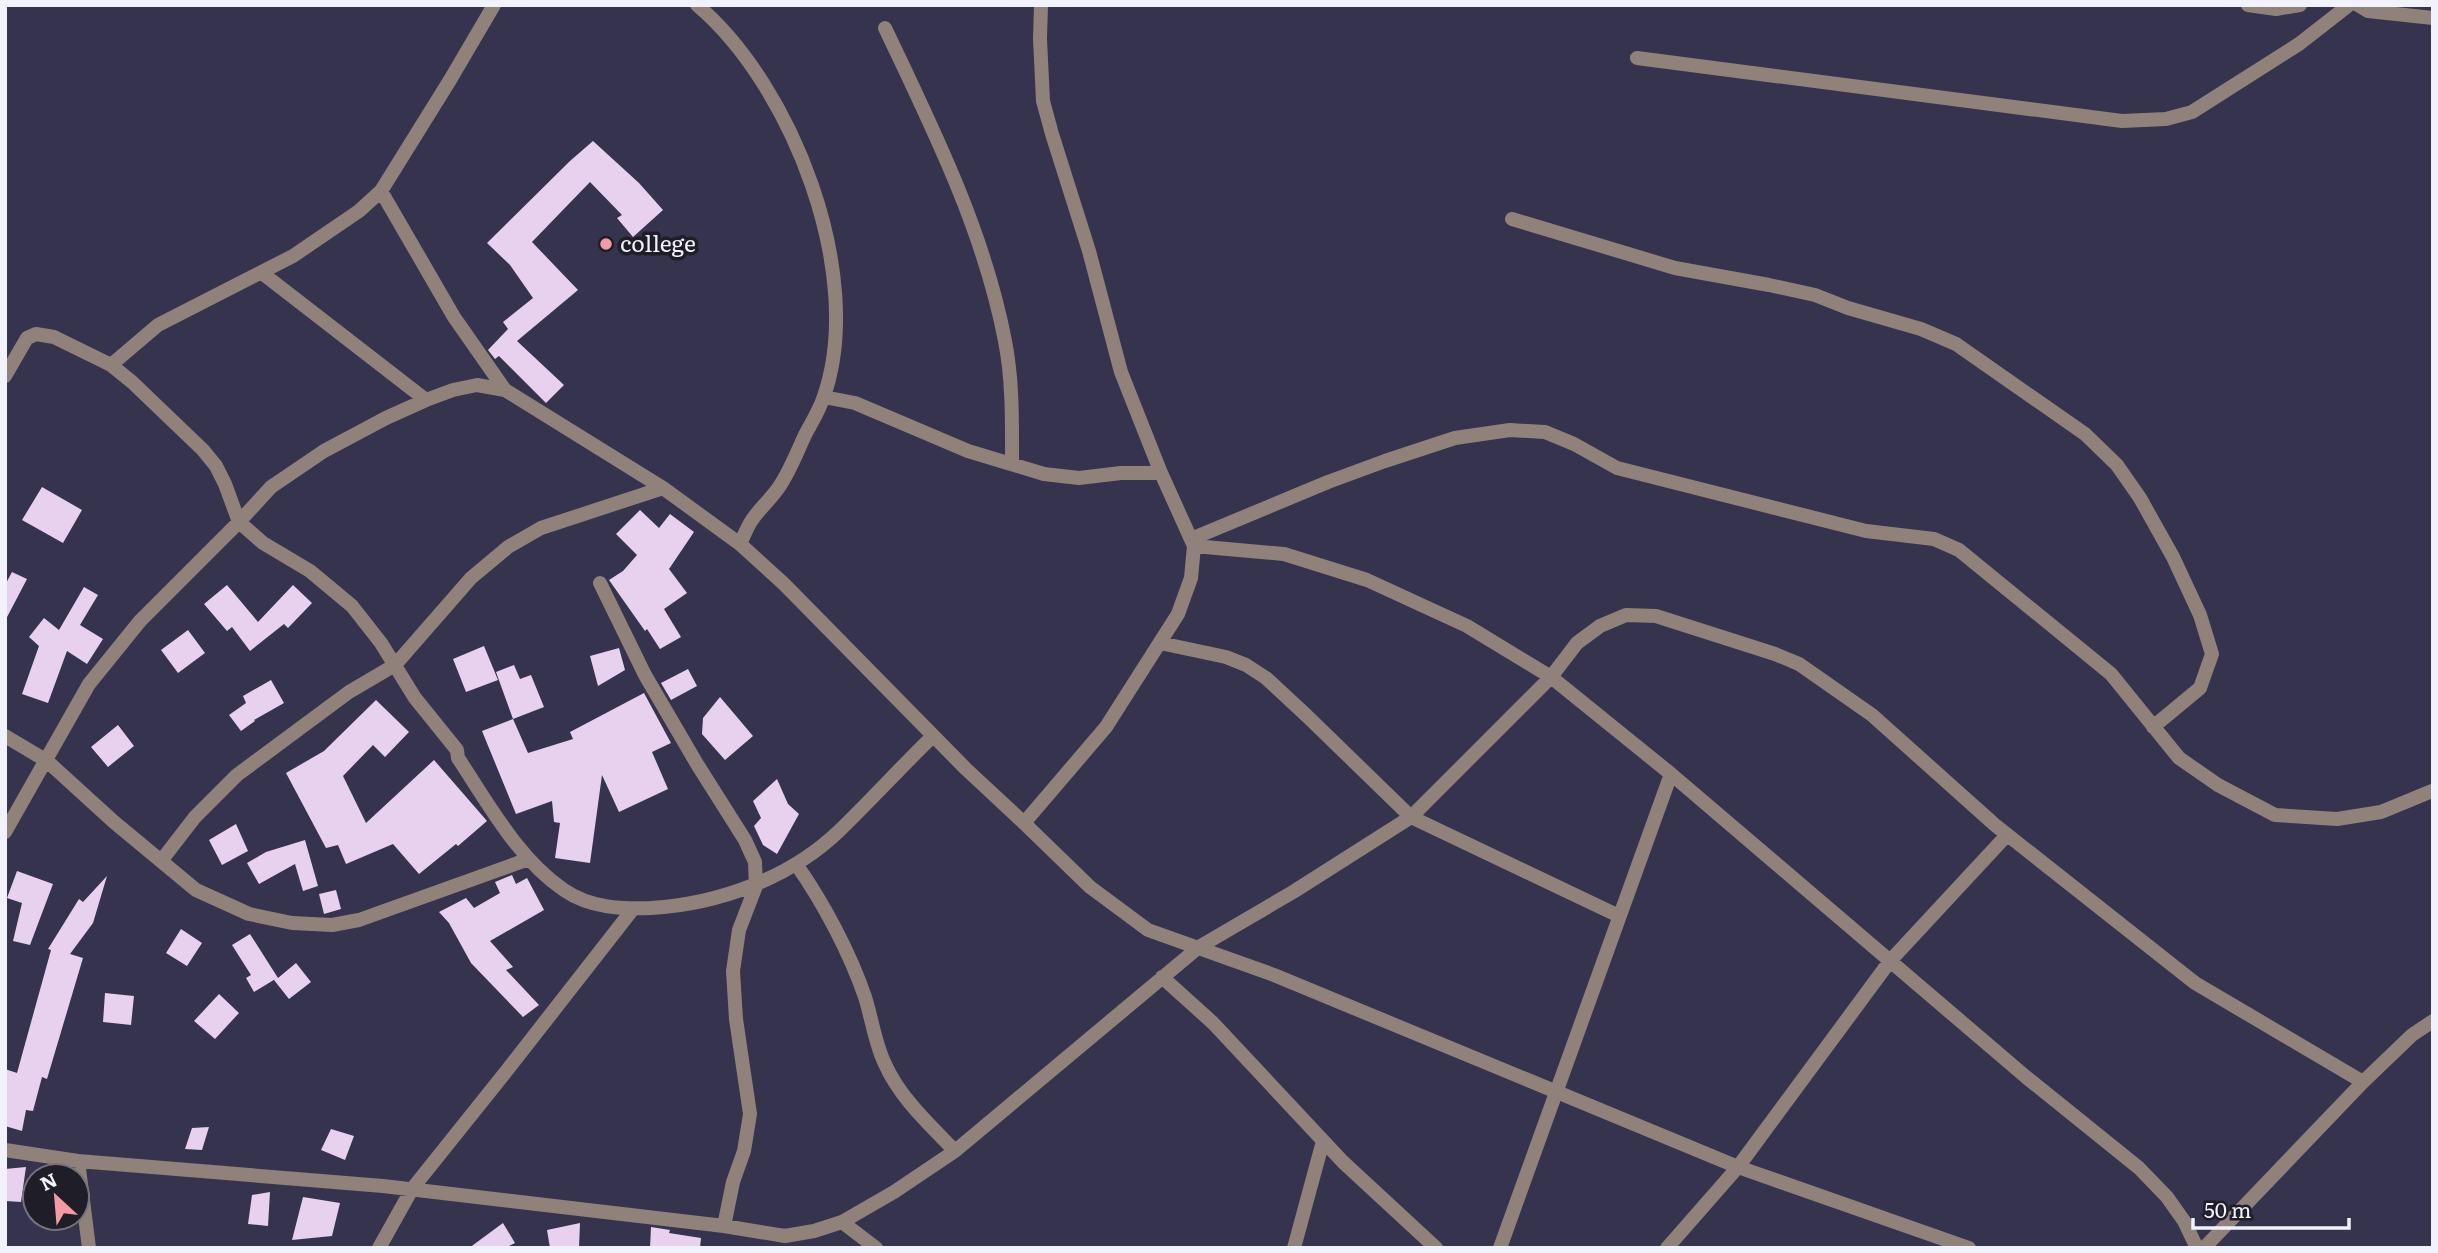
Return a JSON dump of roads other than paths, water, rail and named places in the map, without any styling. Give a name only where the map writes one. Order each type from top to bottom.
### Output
[{"type":"street","points":[[111,365],[158,325],[293,256],[359,211],[381,191],[494,5]]},
{"type":"street","points":[[697,5],[719,24],[761,78],[789,131],[813,187],[829,240],[835,294],[835,347],[824,397],[779,487],[752,520],[740,544]]},
{"type":"street","points":[[1024,823],[1106,727],[1178,614],[1191,578],[1192,542],[1121,372],[1089,251],[1052,134],[1043,101],[1041,5]]},
{"type":"street","points":[[2248,5],[2276,9],[2300,5]]},
{"type":"street","points":[[1637,58],[2109,120],[2166,119],[2192,112],[2252,75],[2326,25],[2349,5]]},
{"type":"street","points":[[2357,5],[2368,11],[2433,18]]},
{"type":"street","points":[[885,28],[954,176],[995,298],[1012,388],[1012,464]]},
{"type":"street","points":[[381,191],[454,317],[505,390],[663,488],[740,544],[784,583],[933,736],[1090,887],[1148,930],[1274,975],[1738,1167],[1943,1243],[1969,1248]]},
{"type":"street","points":[[1512,219],[1675,268],[1815,295],[1848,308],[1921,329],[1956,344],[2085,435],[2117,465],[2140,498],[2179,568],[2200,615],[2212,654],[2200,688],[2153,727]]},
{"type":"street","points":[[262,273],[426,400]]},
{"type":"street","points":[[5,376],[27,338],[36,334],[54,337],[111,365],[203,450],[225,484],[239,522],[263,543],[310,570],[352,606],[395,665],[415,698],[457,750],[458,758],[529,859],[564,891],[597,906],[633,909],[675,906],[756,886],[796,864],[838,832],[933,736]]},
{"type":"street","points":[[5,832],[89,684],[140,621],[271,487],[324,451],[426,400],[453,390],[477,386],[505,390]]},
{"type":"street","points":[[824,397],[855,402],[968,451],[1044,474],[1079,478],[1121,473],[1161,473]]},
{"type":"street","points":[[1192,542],[1328,482],[1455,438],[1510,430],[1545,432],[1574,444],[1617,468],[1866,531],[1934,539],[1959,550],[2111,674],[2179,758],[2218,785],[2275,815],[2337,819],[2381,812],[2432,791]]},
{"type":"street","points":[[161,861],[195,817],[237,775],[349,692],[395,665],[471,578],[508,547],[541,528],[663,488]]},
{"type":"street","points":[[1192,542],[1284,554],[1367,580],[1466,626],[1551,677],[1671,774],[2025,1077],[2139,1168],[2167,1197],[2184,1221],[2197,1248]]},
{"type":"street","points":[[600,583],[645,675],[745,840],[755,862],[756,886],[739,930],[733,971],[736,1019],[750,1114],[744,1151],[733,1182],[724,1226]]},
{"type":"street","points":[[5,1150],[78,1161],[412,1189],[724,1226],[782,1242],[842,1222],[956,1151],[1199,947],[1293,892],[1411,817],[1551,677],[1577,643],[1600,626],[1626,615],[1656,616],[1799,664],[1871,716],[2007,835],[2195,983],[2363,1082]]},
{"type":"street","points":[[1160,643],[1226,656],[1246,665],[1266,678],[1411,817],[1619,916]]},
{"type":"street","points":[[5,736],[47,761],[196,890],[249,914],[292,923],[332,925],[359,920],[529,859]]},
{"type":"street","points":[[1500,1248],[1671,774]]},
{"type":"street","points":[[1667,1248],[1738,1167],[1890,961],[2007,835]]},
{"type":"street","points":[[796,864],[824,907],[850,961],[864,994],[884,1063],[899,1088],[924,1119],[956,1151]]},
{"type":"street","points":[[379,1248],[412,1189],[633,909]]},
{"type":"street","points":[[1162,977],[1213,1023],[1323,1141],[1436,1248]]},
{"type":"street","points":[[2204,1248],[2363,1082],[2412,1035],[2433,1021]]},
{"type":"street","points":[[1294,1248],[1323,1141]]},
{"type":"street","points":[[78,1161],[89,1248]]},
{"type":"street","points":[[842,1222],[876,1248]]},
{"type":"place","name":"college","points":[[606,244]]}]
